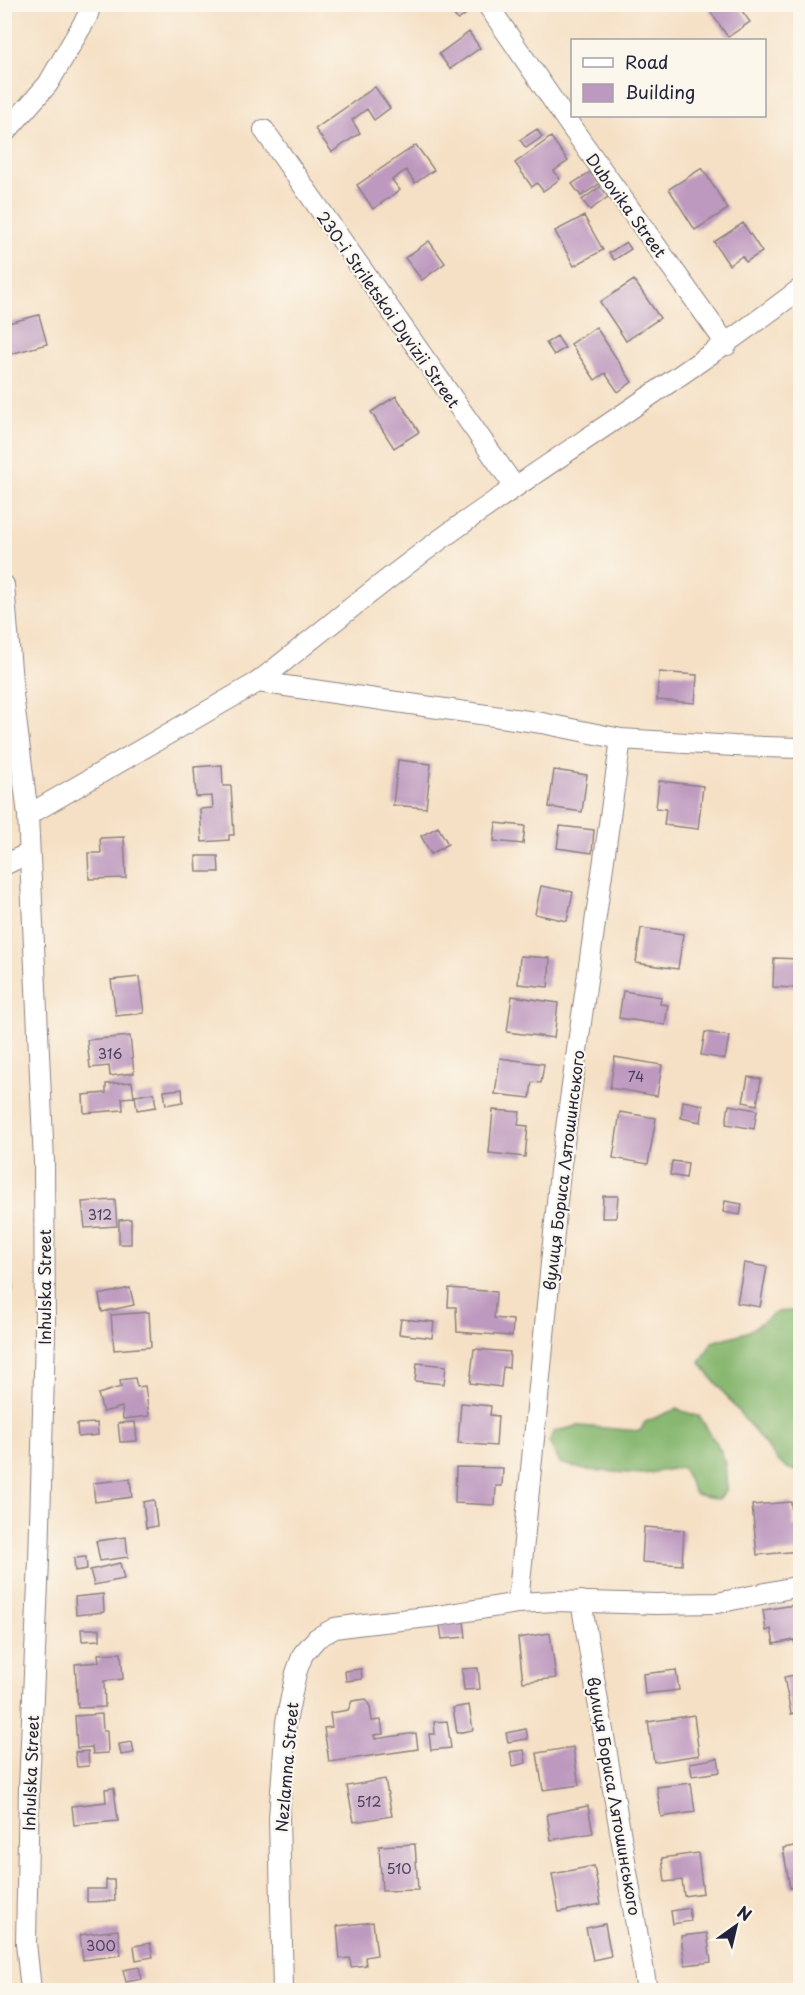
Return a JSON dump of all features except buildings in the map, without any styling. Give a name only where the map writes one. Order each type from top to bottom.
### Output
[{"type":"street","points":[[4,134],[48,84],[87,17],[91,4]]},
{"type":"street","name":"Dubovika Street","points":[[488,4],[567,121],[727,345]]},
{"type":"street","name":"230-i Striletskoi Dyvizii Street","points":[[264,130],[515,487]]},
{"type":"street","points":[[28,815],[258,682],[450,532],[603,426],[727,345],[801,289]]},
{"type":"street","name":"Inhulska Street","points":[[4,585],[13,694],[28,815],[44,1162],[45,1323],[26,1943],[31,1990]]},
{"type":"street","points":[[258,682],[542,723],[621,739],[801,748]]},
{"type":"street","name":"вулиця Бориса Лятошинського","points":[[518,1603],[560,1171],[621,739]]},
{"type":"street","points":[[4,866],[29,853]]},
{"type":"street","name":"Nezlamna Street","points":[[283,1990],[279,1818],[286,1722],[296,1673],[303,1654],[317,1638],[335,1628],[437,1616],[518,1603],[581,1601],[656,1604],[717,1603],[801,1586]]},
{"type":"street","name":"вулиця Бориса Лятошинського","points":[[581,1601],[647,1990]]},
{"type":"green space","points":[[800,1310],[800,1472],[787,1468],[778,1461],[700,1363],[712,1342],[747,1332],[777,1312]]},
{"type":"green space","points":[[676,1409],[700,1417],[721,1451],[725,1464],[727,1489],[719,1499],[695,1494],[682,1467],[644,1474],[585,1470],[560,1463],[549,1442],[555,1431],[579,1426],[640,1431],[645,1422]]}]
